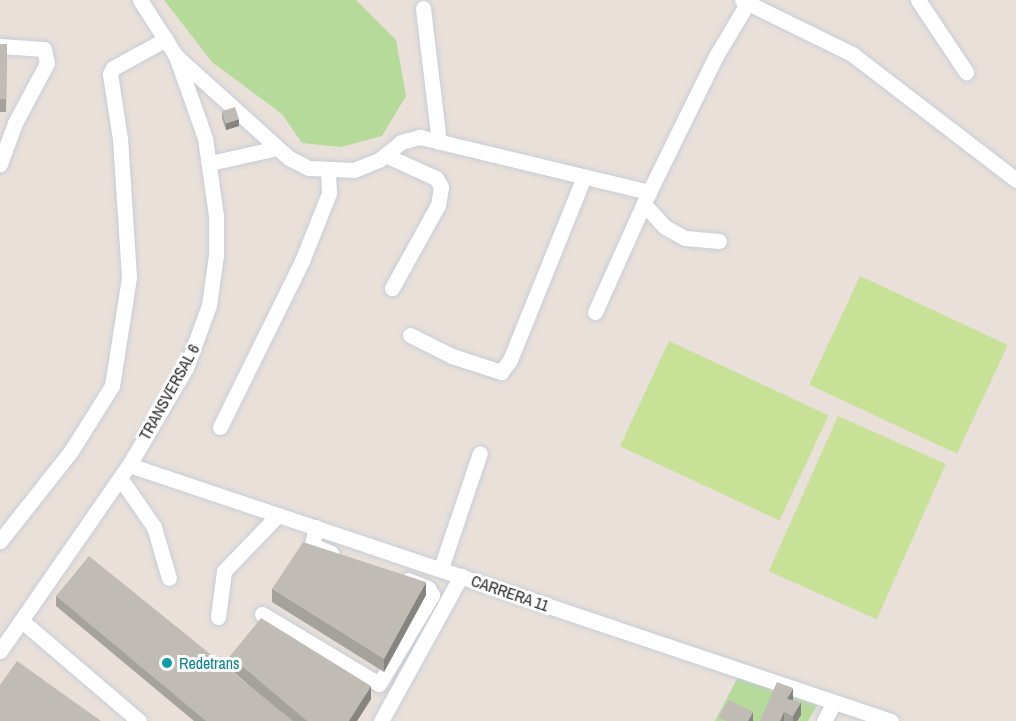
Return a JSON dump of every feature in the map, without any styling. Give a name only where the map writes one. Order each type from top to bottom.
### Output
[{"type":"street","name":"TRANSVERSAL 6","points":[[0,651],[129,465],[186,368],[206,317],[217,236],[210,163],[193,95],[176,56],[140,0]]},
{"type":"street","points":[[918,0],[966,72]]},
{"type":"street","points":[[595,312],[647,198],[745,1],[852,54],[1016,180]]},
{"type":"street","points":[[423,8],[439,142]]},
{"type":"street","points":[[0,541],[71,451],[112,386],[129,277],[120,139],[110,74],[114,68],[166,39]]},
{"type":"street","points":[[0,46],[44,49],[47,63],[15,123],[0,164]]},
{"type":"street","points":[[176,56],[278,148],[309,168],[328,171],[354,170],[385,155],[411,137],[584,177],[647,198],[665,227],[685,238],[719,241]]},
{"type":"street","points":[[210,163],[278,148]]},
{"type":"street","points":[[385,155],[436,178],[441,187],[438,205],[392,288]]},
{"type":"street","points":[[220,427],[302,261],[329,193],[328,171]]},
{"type":"street","points":[[410,335],[452,356],[501,372],[510,360],[584,177]]},
{"type":"street","points":[[441,568],[480,453]]},
{"type":"street","name":"CARRERA 11","points":[[129,465],[441,568],[889,721]]},
{"type":"street","points":[[120,478],[154,527],[169,578]]},
{"type":"street","points":[[218,617],[224,572],[278,516]]},
{"type":"street","points":[[316,527],[312,544],[342,557]]},
{"type":"street","points":[[262,614],[379,684],[432,595],[428,588],[396,576]]},
{"type":"street","points":[[381,721],[461,576]]},
{"type":"street","points":[[22,621],[139,721]]},
{"type":"street","points":[[824,721],[834,702]]},
{"type":"green space","points":[[164,0],[356,0],[396,40],[406,96],[382,136],[341,147],[302,143],[282,114],[212,62]]},
{"type":"green space","points":[[860,276],[1008,345],[957,454],[809,385]]},
{"type":"green space","points":[[669,341],[829,415],[779,521],[620,446]]},
{"type":"green space","points":[[838,416],[946,464],[877,619],[769,571]]},
{"type":"green space","points":[[738,677],[817,705],[808,721],[715,721]]},
{"type":"building","points":[[0,44],[7,44],[6,99],[0,99]]},
{"type":"building","points":[[235,107],[239,119],[226,124],[222,111]]},
{"type":"building","points":[[303,542],[426,582],[384,659],[272,589]]},
{"type":"building","name":"Redetrans","points":[[89,556],[293,721],[206,721],[56,596]]},
{"type":"building","points":[[261,618],[371,686],[349,721],[307,721],[230,656]]},
{"type":"building","points":[[17,661],[101,721],[0,721],[0,685]]},
{"type":"building","points":[[777,682],[793,688],[787,699],[801,702],[793,716],[784,712],[780,721],[760,721]]},
{"type":"building","points":[[729,700],[753,712],[748,721],[726,721],[718,717]]},
{"type":"place","name":"Redetrans","points":[[167,663]]}]
